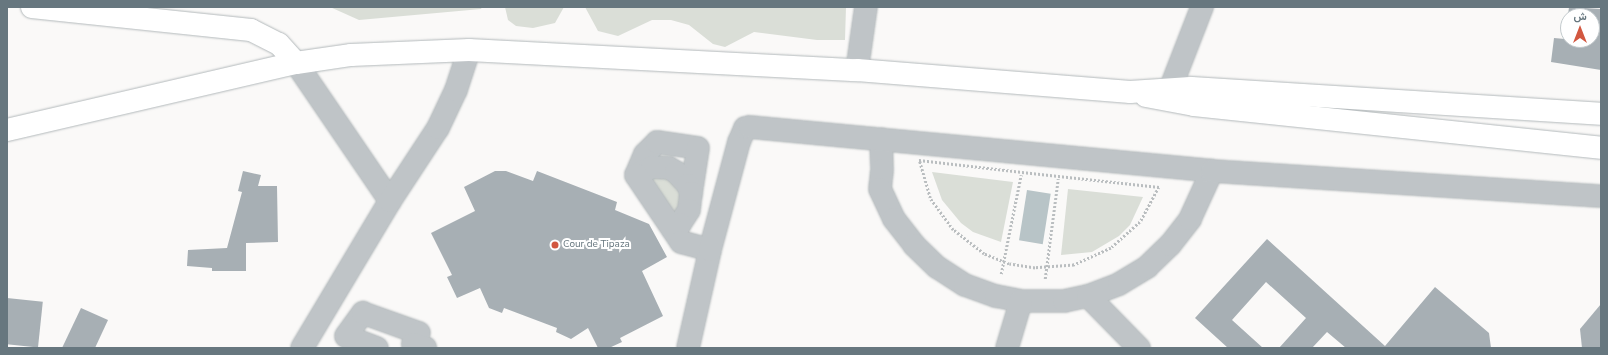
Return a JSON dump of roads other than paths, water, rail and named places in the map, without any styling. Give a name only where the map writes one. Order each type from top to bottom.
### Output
[{"type":"main road","points":[[32,7],[251,30],[279,44],[296,63]]},
{"type":"main road","points":[[7,130],[296,63],[351,55],[469,50],[857,70],[1130,92],[1194,105],[1601,148]]},
{"type":"main road","points":[[1130,92],[1171,87],[1601,114]]},
{"type":"street","points":[[857,70],[866,7]]},
{"type":"street","points":[[1171,87],[1202,7]]},
{"type":"street","points":[[302,348],[390,201],[427,147],[448,110],[469,50]]},
{"type":"street","points":[[296,63],[390,201]]},
{"type":"street","points":[[688,348],[710,250],[745,128],[758,127],[881,139],[1024,162],[1060,166],[1212,171],[1601,196]]},
{"type":"street","points":[[881,139],[882,170],[880,189],[894,219],[914,245],[938,267],[965,285],[996,296],[1030,302],[1088,296],[1119,284],[1146,267],[1170,245],[1190,219],[1212,171]]},
{"type":"street","points":[[636,175],[645,154],[655,147],[657,142],[698,148],[689,210],[680,224],[672,229]]},
{"type":"street","points":[[636,175],[652,167],[669,168],[683,178],[691,193]]},
{"type":"street","points":[[636,175],[681,242],[710,250]]},
{"type":"street","points":[[1088,296],[1140,348]]},
{"type":"street","points":[[1007,348],[1030,302]]},
{"type":"street","points":[[377,348],[346,336],[363,313],[419,332],[413,344],[425,348]]},
{"type":"place","name":"Cour de Tipaza","points":[[555,245]]}]
